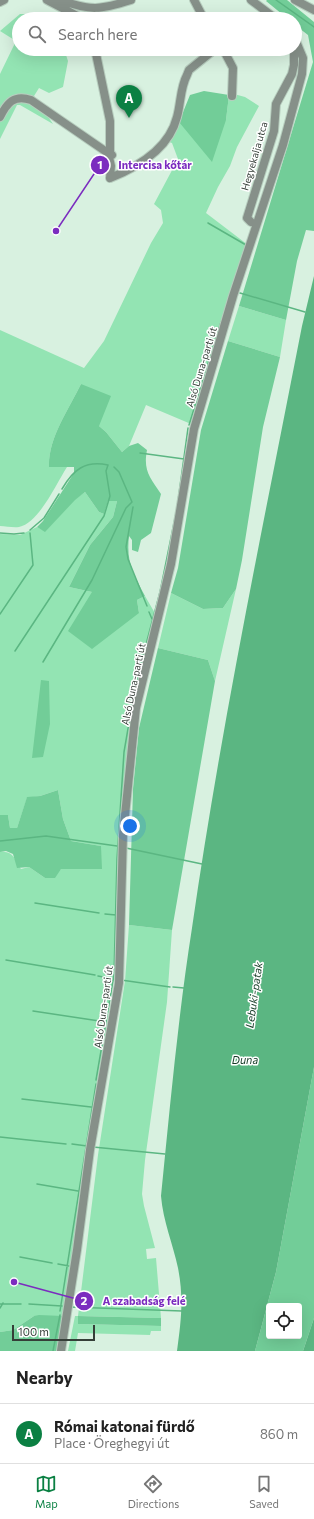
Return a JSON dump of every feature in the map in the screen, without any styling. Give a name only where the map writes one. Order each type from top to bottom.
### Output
[{"type":"street","points":[[0,2],[4,0]]},
{"type":"street","points":[[47,0],[69,7],[94,9],[112,6],[131,0]]},
{"type":"street","points":[[60,0],[75,12]]},
{"type":"street","points":[[194,0],[200,12]]},
{"type":"street","points":[[296,0],[306,7],[314,10]]},
{"type":"street","points":[[255,1],[268,12]]},
{"type":"street","points":[[96,56],[110,121],[110,178],[135,167],[156,151],[175,124],[186,75],[207,56]]},
{"type":"street","points":[[226,56],[232,68],[232,96]]},
{"type":"street","name":"Hegyekalja utca","points":[[250,222],[247,218],[274,131],[276,104],[292,74],[294,56]]},
{"type":"street","name":"Alsó Duna-parti út","points":[[61,1351],[90,1150],[119,984],[126,799],[136,708],[171,564],[194,429],[282,145],[304,64],[301,56]]},
{"type":"street","points":[[0,117],[7,104],[13,99],[24,98],[42,107],[109,154]]},
{"type":"shaded area","points":[[287,0],[302,12],[279,12],[266,1]]},
{"type":"shaded area","points":[[302,12],[314,22],[314,231],[306,230],[297,261],[286,320],[239,306],[313,62],[308,35],[302,30]]},
{"type":"shaded area","points":[[12,21],[12,38],[0,31]]},
{"type":"shaded area","points":[[12,49],[12,56],[66,56],[68,61],[63,87],[49,93],[39,88],[34,96],[53,124],[20,105],[17,105],[0,139],[0,74]]},
{"type":"shaded area","points":[[204,91],[229,95],[226,120],[212,162],[179,122],[190,95]]},
{"type":"shaded area","points":[[234,94],[245,97],[259,106],[237,147],[230,166],[206,213],[248,245],[191,424],[146,405],[129,446],[122,452],[106,432],[99,426],[81,384],[60,424],[52,445],[50,456],[49,467],[67,467],[40,511],[33,518],[26,524],[19,527],[0,526],[0,330],[84,368],[104,341],[151,243],[163,223],[161,210],[154,204],[178,159],[172,143],[169,142],[179,122],[226,120],[229,95]]},
{"type":"shaded area","points":[[239,306],[286,320],[280,357],[228,341]]},
{"type":"shaded area","points":[[228,341],[280,357],[263,427],[236,589],[223,608],[203,609],[171,593],[178,568],[201,430]]},
{"type":"shaded area","points":[[81,384],[111,396],[99,426],[106,432],[122,452],[129,446],[138,443],[147,450],[146,463],[148,474],[161,494],[151,533],[141,540],[138,552],[132,550],[132,540],[129,536],[128,545],[131,567],[145,596],[137,600],[139,613],[92,649],[68,631],[92,592],[69,587],[90,545],[113,517],[117,501],[108,501],[104,514],[99,512],[85,492],[75,500],[45,532],[37,527],[43,521],[74,473],[74,467],[49,467],[52,445],[60,424]]},
{"type":"shaded area","points":[[85,492],[99,512],[104,514],[108,500],[117,501],[113,517],[90,545],[69,587],[92,592],[139,613],[137,600],[145,596],[156,615],[137,684],[125,779],[119,904],[113,982],[63,1316],[34,1316],[13,1330],[0,1332],[0,852],[11,854],[21,869],[29,867],[45,878],[61,869],[101,869],[101,846],[71,841],[63,819],[58,790],[40,796],[27,798],[17,828],[10,828],[8,815],[0,815],[0,534],[20,535],[37,527],[45,531],[75,499]]},
{"type":"shaded area","points":[[236,589],[215,681],[208,660],[158,648],[171,593],[203,609],[223,608]]},
{"type":"shaded area","points":[[158,648],[208,660],[215,681],[172,930],[129,925],[133,789],[139,728]]},
{"type":"shaded area","points":[[41,680],[49,681],[50,724],[43,757],[32,758]]},
{"type":"shaded area","points":[[58,790],[63,819],[71,841],[101,846],[102,869],[61,869],[55,878],[45,878],[29,867],[17,868],[13,854],[6,851],[0,852],[0,815],[8,815],[10,828],[17,828],[27,797],[40,796]]},
{"type":"shaded area","points":[[129,925],[172,930],[167,1002],[145,1160],[142,1194],[155,1248],[146,1249],[147,1259],[156,1258],[161,1318],[79,1316],[78,1324],[161,1326],[161,1331],[151,1331],[150,1335],[78,1333],[75,1351],[68,1351],[75,1316],[78,1316],[98,1155],[125,981]]},
{"type":"shaded area","points":[[314,1067],[314,1318],[303,1351],[255,1351],[266,1310],[266,1339],[302,1339],[302,1303],[268,1303],[276,1272]]},
{"type":"shaded area","points":[[34,1316],[63,1316],[57,1351],[0,1351],[0,1332],[13,1330]]},
{"type":"shaded area","points":[[78,1316],[161,1318],[161,1326],[78,1324]]},
{"type":"water","name":"Duna","points":[[314,276],[314,1067],[276,1272],[268,1303],[266,1303],[266,1310],[255,1351],[177,1351],[181,1320],[180,1279],[161,1196],[187,961],[203,852],[229,701],[302,326]]},
{"type":"water","points":[[314,1318],[314,1351],[303,1351]]},
{"type":"waterway","name":"Lebuki-patak","points":[[276,0],[293,12]]},
{"type":"waterway","name":"Lebuki-patak","points":[[302,18],[314,27]]},
{"type":"waterway","points":[[208,223],[246,245]]},
{"type":"waterway","points":[[240,293],[305,312]]},
{"type":"waterway","points":[[189,425],[221,322]]},
{"type":"waterway","points":[[96,1080],[114,975],[117,859],[124,752],[136,682],[160,592],[177,508],[188,428]]},
{"type":"waterway","points":[[140,453],[184,459]]},
{"type":"waterway","points":[[15,651],[104,516],[110,496],[106,471],[108,465],[93,464],[80,468],[66,482],[62,489]]},
{"type":"waterway","points":[[114,467],[119,472],[132,502]]},
{"type":"waterway","points":[[30,530],[44,518],[59,494]]},
{"type":"waterway","points":[[43,662],[92,580],[126,508],[132,502]]},
{"type":"waterway","points":[[133,507],[126,547],[128,559],[147,606]]},
{"type":"waterway","points":[[0,533],[24,533]]},
{"type":"waterway","points":[[0,614],[33,565],[30,533]]},
{"type":"waterway","points":[[149,612],[152,619]]},
{"type":"waterway","points":[[0,841],[46,836],[117,846]]},
{"type":"waterway","points":[[126,848],[202,864]]},
{"type":"waterway","points":[[35,903],[99,913]]},
{"type":"waterway","points":[[105,914],[116,915]]},
{"type":"waterway","points":[[6,960],[95,975]]},
{"type":"waterway","points":[[98,976],[114,979]]},
{"type":"waterway","points":[[121,980],[170,987]]},
{"type":"waterway","points":[[173,987],[184,988]]},
{"type":"waterway","points":[[33,1011],[106,1022]]},
{"type":"waterway","points":[[60,1311],[96,1084]]},
{"type":"waterway","points":[[22,1099],[91,1107]]},
{"type":"waterway","points":[[0,1137],[66,1144]]},
{"type":"waterway","points":[[72,1144],[87,1146]]},
{"type":"waterway","points":[[93,1147],[165,1154]]},
{"type":"waterway","points":[[37,1184],[78,1191]]},
{"type":"waterway","points":[[20,1257],[52,1263]]},
{"type":"waterway","points":[[58,1264],[69,1266]]},
{"type":"waterway","points":[[0,1308],[3,1303]]},
{"type":"waterway","points":[[0,1304],[21,1304]]},
{"type":"waterway","points":[[29,1304],[62,1306]]},
{"type":"waterway","points":[[70,1307],[182,1311]]},
{"type":"waterway","points":[[53,1351],[60,1315]]},
{"type":"place","name":"Római katonai fürdő","points":[[129,118]]},
{"type":"place","name":"Intercisa kőtár","points":[[56,231]]},
{"type":"place","name":"A szabadság felé","points":[[14,1282]]}]
